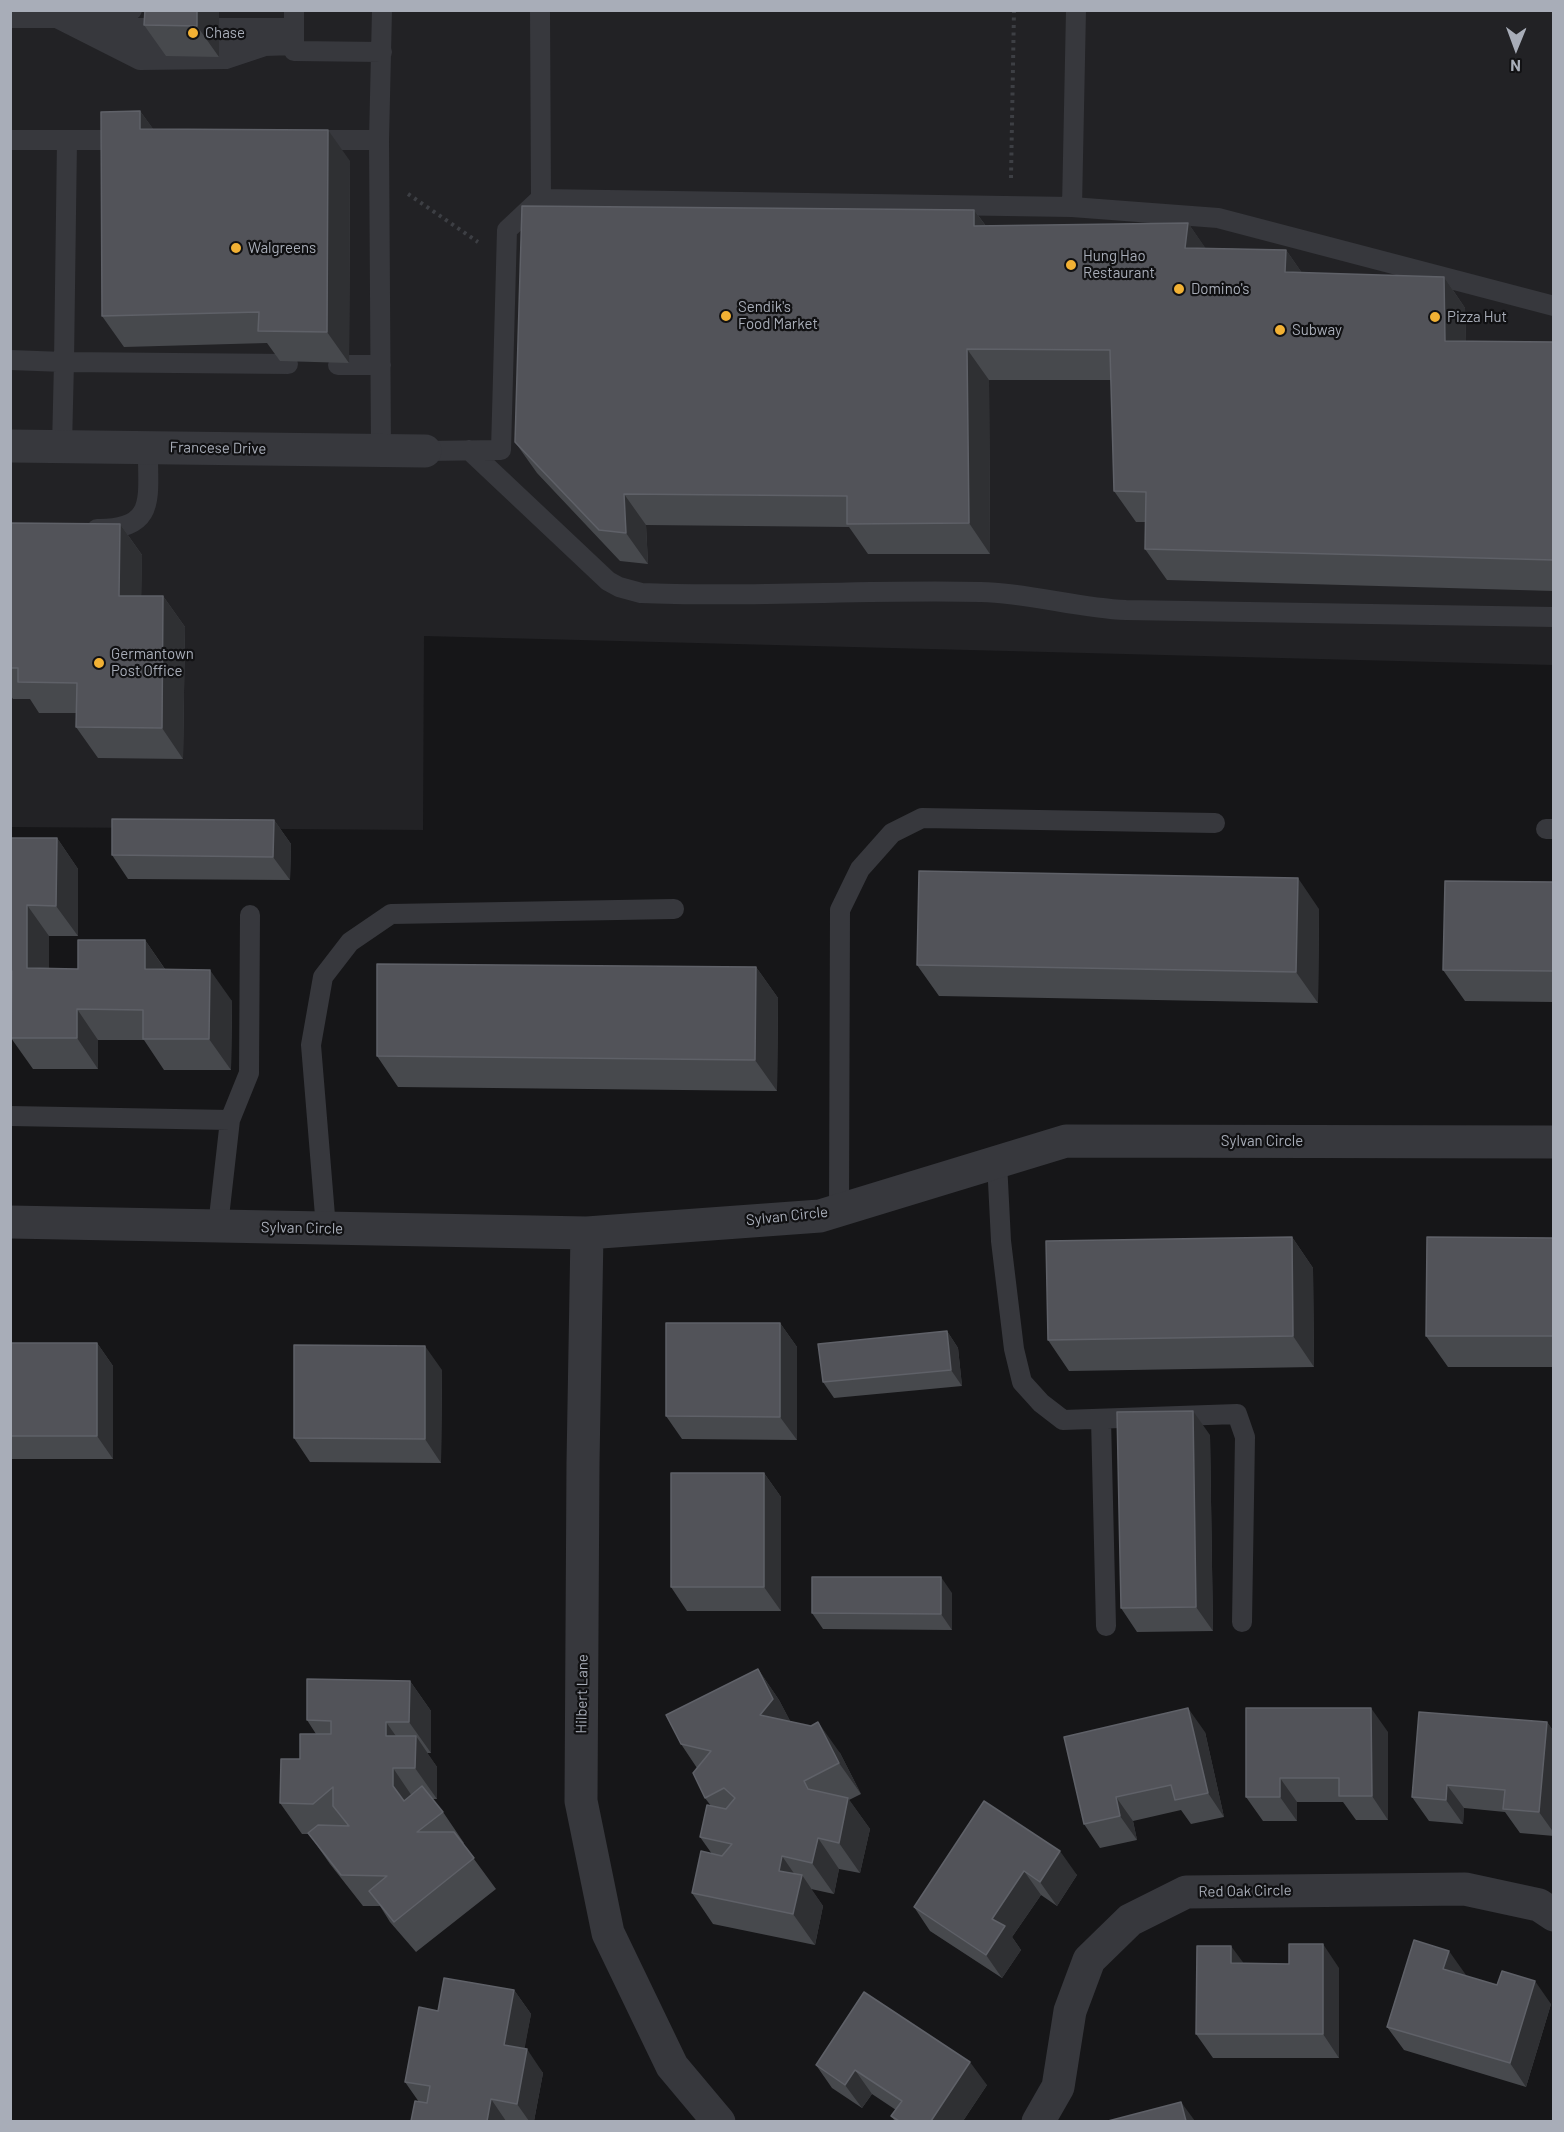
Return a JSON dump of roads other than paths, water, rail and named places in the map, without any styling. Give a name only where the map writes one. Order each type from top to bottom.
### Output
[{"type":"street","name":"Francese Drive","points":[[10,446],[425,451]]},
{"type":"street","name":"Sylvan Circle","points":[[10,1222],[587,1233],[820,1216],[1066,1141],[1554,1142]]},
{"type":"street","name":"Hilbert Lane","points":[[587,1233],[581,1801],[608,1933],[672,2066],[718,2121]]},
{"type":"street","name":"Red Oak Circle","points":[[1038,2121],[1058,2087],[1070,2011],[1089,1960],[1130,1920],[1186,1892],[1465,1889],[1539,1905],[1554,1915]]},
{"type":"lane","points":[[57,18],[132,10]]},
{"type":"lane","points":[[381,450],[379,140],[382,10]]},
{"type":"lane","points":[[540,10],[541,199]]},
{"type":"lane","points":[[1072,207],[1076,10]]},
{"type":"lane","points":[[10,18],[294,28]]},
{"type":"lane","points":[[78,19],[101,40],[140,60],[226,59],[265,45],[294,28]]},
{"type":"lane","points":[[294,28],[294,51],[382,52]]},
{"type":"lane","points":[[10,140],[151,140]]},
{"type":"lane","points":[[62,447],[67,140]]},
{"type":"lane","points":[[295,140],[379,140]]},
{"type":"lane","points":[[425,451],[501,450],[507,230],[541,199],[1072,207],[1218,219],[1554,306]]},
{"type":"lane","points":[[10,360],[288,364]]},
{"type":"lane","points":[[338,365],[381,365]]},
{"type":"lane","points":[[74,529],[116,530],[137,521],[147,506],[148,447]]},
{"type":"lane","points":[[469,450],[594,569],[619,588],[635,592],[662,594],[979,592],[1028,596],[1087,607],[1126,610],[1554,617]]},
{"type":"lane","points":[[839,1210],[840,910],[860,869],[892,834],[922,818],[1215,823]]},
{"type":"lane","points":[[326,1228],[311,1045],[323,977],[350,942],[391,914],[674,909]]},
{"type":"lane","points":[[218,1226],[230,1120],[249,1073],[250,915]]},
{"type":"lane","points":[[10,1116],[230,1120]]},
{"type":"lane","points":[[997,1162],[1001,1241],[1014,1348],[1022,1382],[1041,1403],[1063,1420],[1237,1414],[1245,1437],[1242,1622]]},
{"type":"lane","points":[[1101,1419],[1106,1626]]},
{"type":"place","name":"Chase","points":[[193,33]]},
{"type":"place","name":"Walgreens","points":[[236,248]]},
{"type":"place","name":"Hung Hao Restaurant","points":[[1071,265]]},
{"type":"place","name":"Domino's","points":[[1179,289]]},
{"type":"place","name":"Sendik's Food Market","points":[[726,316]]},
{"type":"place","name":"Pizza Hut","points":[[1435,317]]},
{"type":"place","name":"Subway","points":[[1280,330]]},
{"type":"place","name":"Germantown Post Office","points":[[99,663]]}]
